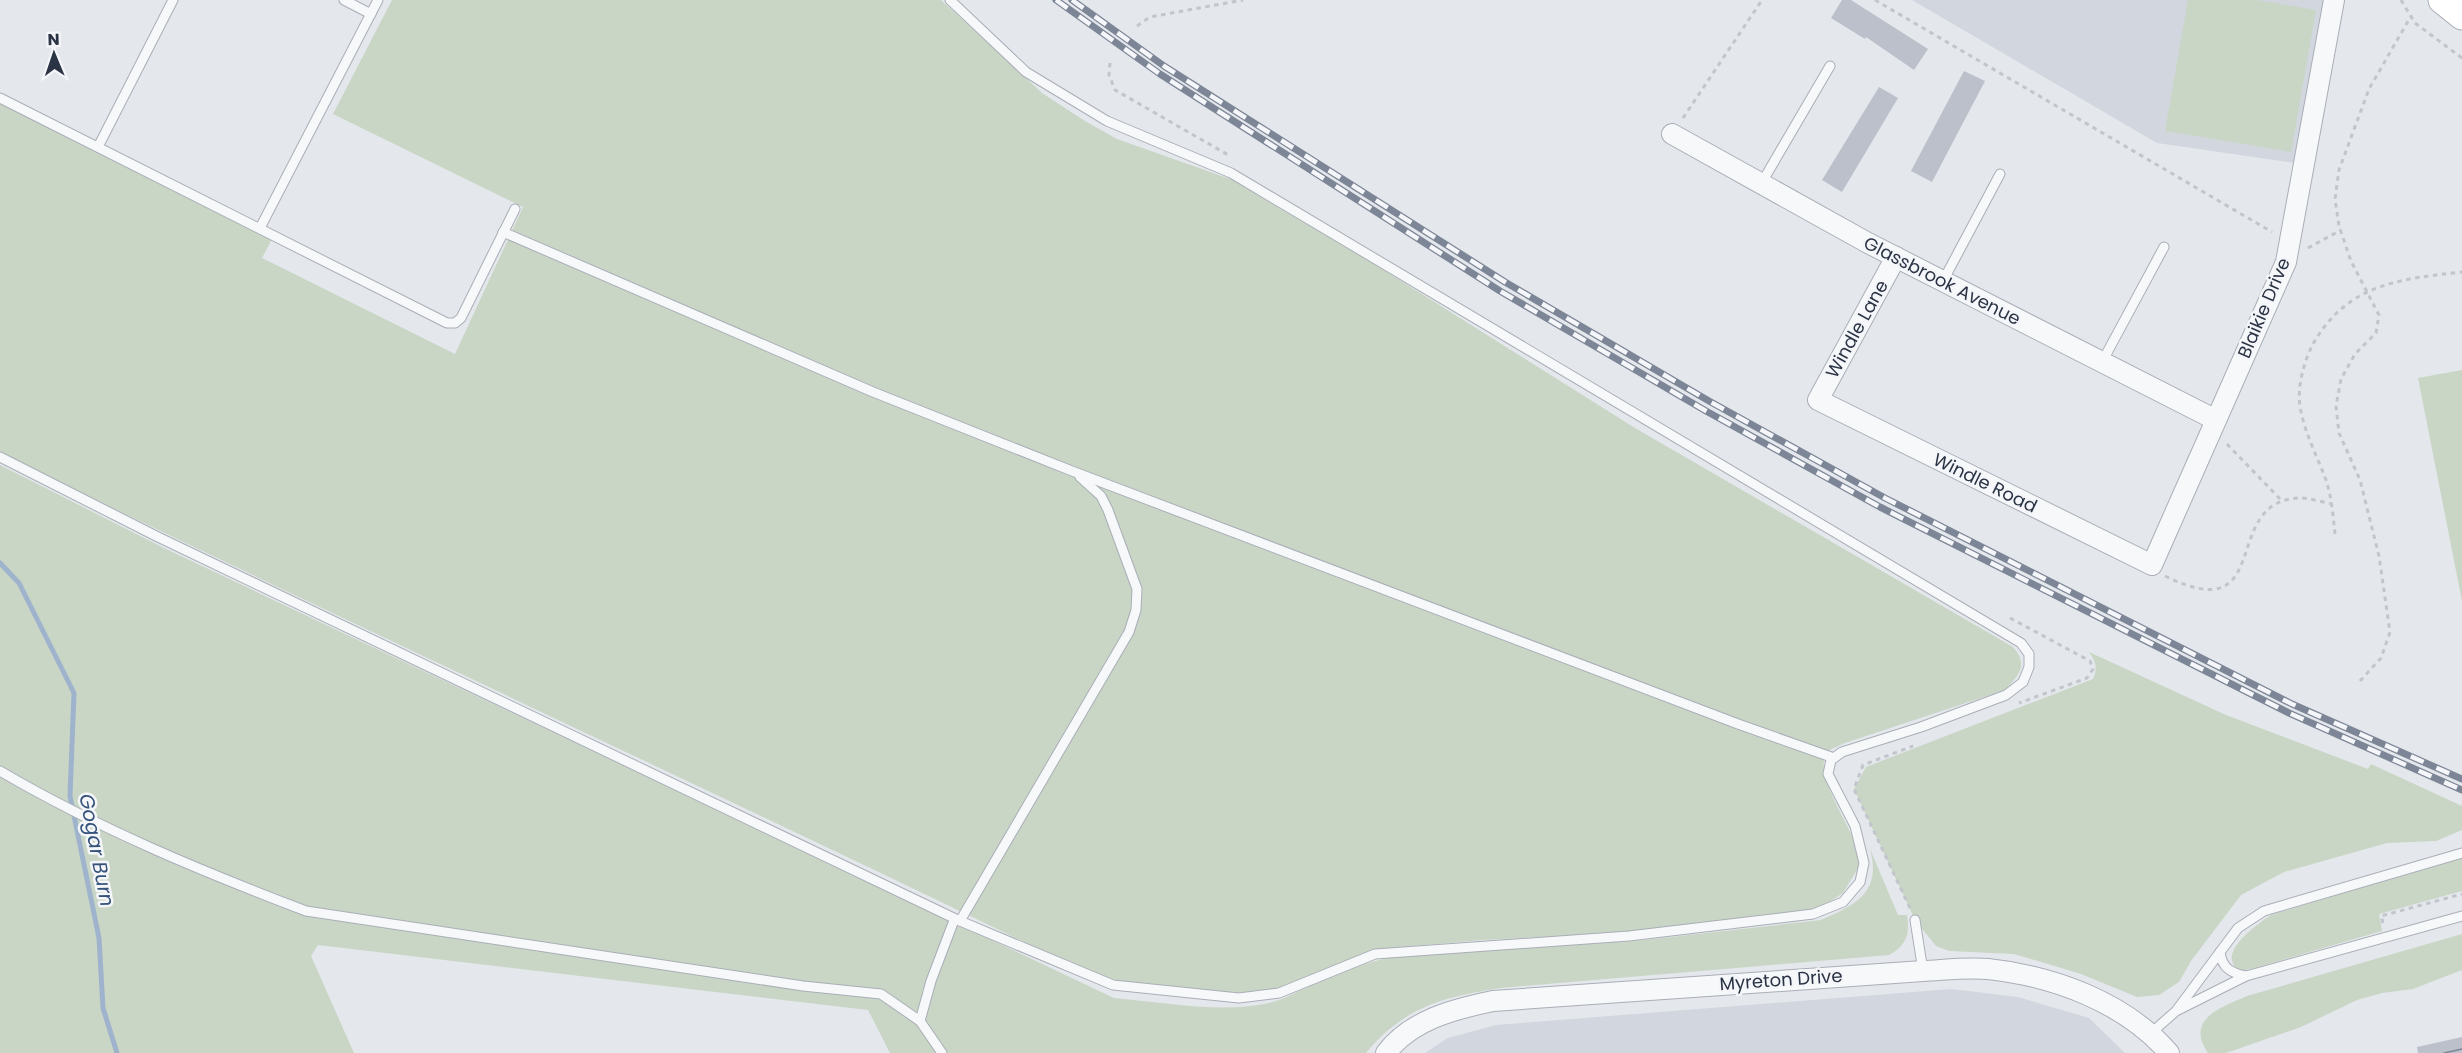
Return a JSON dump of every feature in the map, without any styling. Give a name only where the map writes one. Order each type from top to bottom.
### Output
[{"type":"street","name":"Blaikie Drive","points":[[2152,565],[2286,262],[2297,246],[2334,0]]},
{"type":"street","points":[[2442,0],[2462,16]]},
{"type":"street","name":"Glassbrook Avenue","points":[[1671,134],[1896,257],[2216,420]]},
{"type":"street","name":"Windle Lane","points":[[1818,400],[1896,257]]},
{"type":"street","name":"Windle Road","points":[[1818,400],[2152,565]]},
{"type":"street","name":"Myreton Drive","points":[[1386,1053],[1418,1025],[1451,1009],[1493,1001],[1923,971],[1986,969],[2063,985],[2103,1001],[2150,1034],[2169,1053]]},
{"type":"lane","points":[[98,147],[173,0]]},
{"type":"lane","points":[[344,0],[372,14]]},
{"type":"lane","points":[[260,228],[378,0]]},
{"type":"lane","points":[[0,457],[158,537],[956,922],[1113,985],[1239,998],[1279,993],[1375,954],[1629,936],[1813,914],[1843,902],[1860,882],[1864,862],[1855,826],[1828,774],[1831,760],[1842,752],[1921,727],[2006,695],[2023,682],[2029,667],[2029,654],[2021,643],[1231,173],[1097,115],[1026,72],[950,0]]},
{"type":"lane","points":[[1761,184],[1830,66]]},
{"type":"lane","points":[[0,98],[447,323],[455,323],[461,318],[516,209]]},
{"type":"lane","points":[[1943,281],[2000,174]]},
{"type":"lane","points":[[503,231],[873,392],[1072,471],[1738,724],[1834,758]]},
{"type":"lane","points":[[2102,362],[2164,247]]},
{"type":"lane","points":[[920,1021],[931,981],[956,922],[1129,632],[1136,610],[1137,589],[1108,510],[1091,485],[1072,471]]},
{"type":"lane","points":[[0,771],[107,828],[242,887],[306,911],[791,984],[881,994],[920,1021],[942,1053]]},
{"type":"lane","points":[[2150,1034],[2176,1011],[2238,928],[2264,911],[2462,853]]},
{"type":"lane","points":[[2176,1011],[2246,976],[2462,916]]},
{"type":"lane","points":[[1915,920],[1923,971]]},
{"type":"lane","points":[[2220,952],[2223,963],[2230,972],[2246,976]]},
{"type":"path","points":[[1137,26],[1150,17],[1243,0]]},
{"type":"path","points":[[1671,134],[1762,0]]},
{"type":"path","points":[[1875,0],[2297,246],[2341,230]]},
{"type":"path","points":[[2401,0],[2415,23],[2462,58]]},
{"type":"path","points":[[2360,681],[2380,658],[2390,632],[2379,556],[2360,480],[2340,432],[2336,406],[2341,380],[2355,354],[2376,333],[2379,315],[2351,261],[2341,230],[2335,199],[2339,170],[2369,89],[2411,16]]},
{"type":"path","points":[[1110,63],[1109,75],[1115,90],[1235,159]]},
{"type":"path","points":[[2335,534],[2332,504],[2304,424],[2300,404],[2307,355],[2324,325],[2341,307],[2366,291],[2421,277],[2462,272]]},
{"type":"path","points":[[2226,443],[2282,501]]},
{"type":"path","points":[[2152,565],[2161,573],[2189,587],[2210,591],[2228,586],[2239,572],[2254,526],[2266,512],[2282,501],[2301,498],[2332,504]]},
{"type":"path","points":[[2010,618],[2090,661],[2093,669],[2087,678],[2016,704]]},
{"type":"path","points":[[1915,920],[1854,789],[1863,765],[1918,744]]},
{"type":"path","points":[[2387,937],[2381,916],[2462,894]]},
{"type":"shaded area","points":[[1912,0],[2329,0],[2301,164],[2157,143]]},
{"type":"shaded area","points":[[1951,989],[2018,997],[2089,1018],[2125,1053],[1425,1053],[1448,1038],[1496,1025]]},
{"type":"green space","points":[[392,0],[941,0],[1042,93],[1085,121],[1117,139],[1250,186],[1635,428],[2013,647],[2020,659],[2018,675],[2005,690],[1845,743],[1825,752],[1825,775],[1829,788],[1852,835],[1860,865],[1843,893],[1820,908],[1738,922],[1646,932],[1483,940],[1376,949],[1272,990],[1235,993],[1154,988],[1112,979],[1047,953],[0,454],[0,103],[272,239],[262,258],[455,354],[523,207],[333,114]]},
{"type":"green space","points":[[2188,0],[2257,0],[2316,10],[2291,152],[2165,131]]},
{"type":"green space","points":[[2462,370],[2462,601],[2418,378]]},
{"type":"green space","points":[[0,465],[164,548],[1114,998],[1192,1006],[1251,1006],[1287,997],[1344,971],[1393,957],[1644,940],[1821,920],[1845,909],[1863,895],[1872,876],[1873,864],[1870,849],[1898,915],[1907,915],[1906,938],[1900,947],[1889,955],[1501,988],[1461,995],[1411,1014],[1381,1037],[1366,1053],[890,1053],[868,1010],[318,945],[311,956],[354,1053],[0,1053]]},
{"type":"green space","points":[[2089,652],[2226,715],[2368,769],[2371,764],[2462,806],[2462,830],[2436,841],[2387,843],[2284,872],[2241,895],[2191,961],[2179,982],[2159,995],[2137,997],[2081,974],[2014,954],[1949,951],[1936,946],[1915,920],[1854,789],[1866,767],[2093,679],[2095,665]]},
{"type":"green space","points":[[2462,857],[2462,891],[2379,914],[2382,931],[2241,971],[2233,964],[2232,957],[2235,948],[2241,940],[2271,915]]},
{"type":"green space","points":[[2462,934],[2462,970],[2413,989],[2382,993],[2357,1000],[2301,1027],[2226,1053],[2208,1053],[2202,1041],[2203,1023],[2209,1016],[2226,1005],[2247,996]]},
{"type":"building","points":[[1842,0],[1851,0],[1928,49],[1914,70],[1866,37],[1865,39],[1831,18]]},
{"type":"building","points":[[1964,71],[1985,81],[1932,182],[1911,171]]},
{"type":"building","points":[[1879,87],[1898,98],[1842,192],[1822,180]]},
{"type":"building","points":[[2462,1037],[2462,1053],[2418,1053],[2417,1047]]},
{"type":"waterway","name":"Gogar Burn","points":[[0,563],[19,583],[74,693],[70,796],[99,938],[103,1008],[117,1053]]},
{"type":"tram line","points":[[2444,1053],[2462,1049]]},
{"type":"railway","points":[[1056,0],[1160,74],[1500,291],[1706,411],[1880,507],[2289,713],[2462,790]]},
{"type":"railway","points":[[1072,0],[1164,66],[1505,282],[1709,401],[1885,498],[2292,704],[2462,779]]}]
